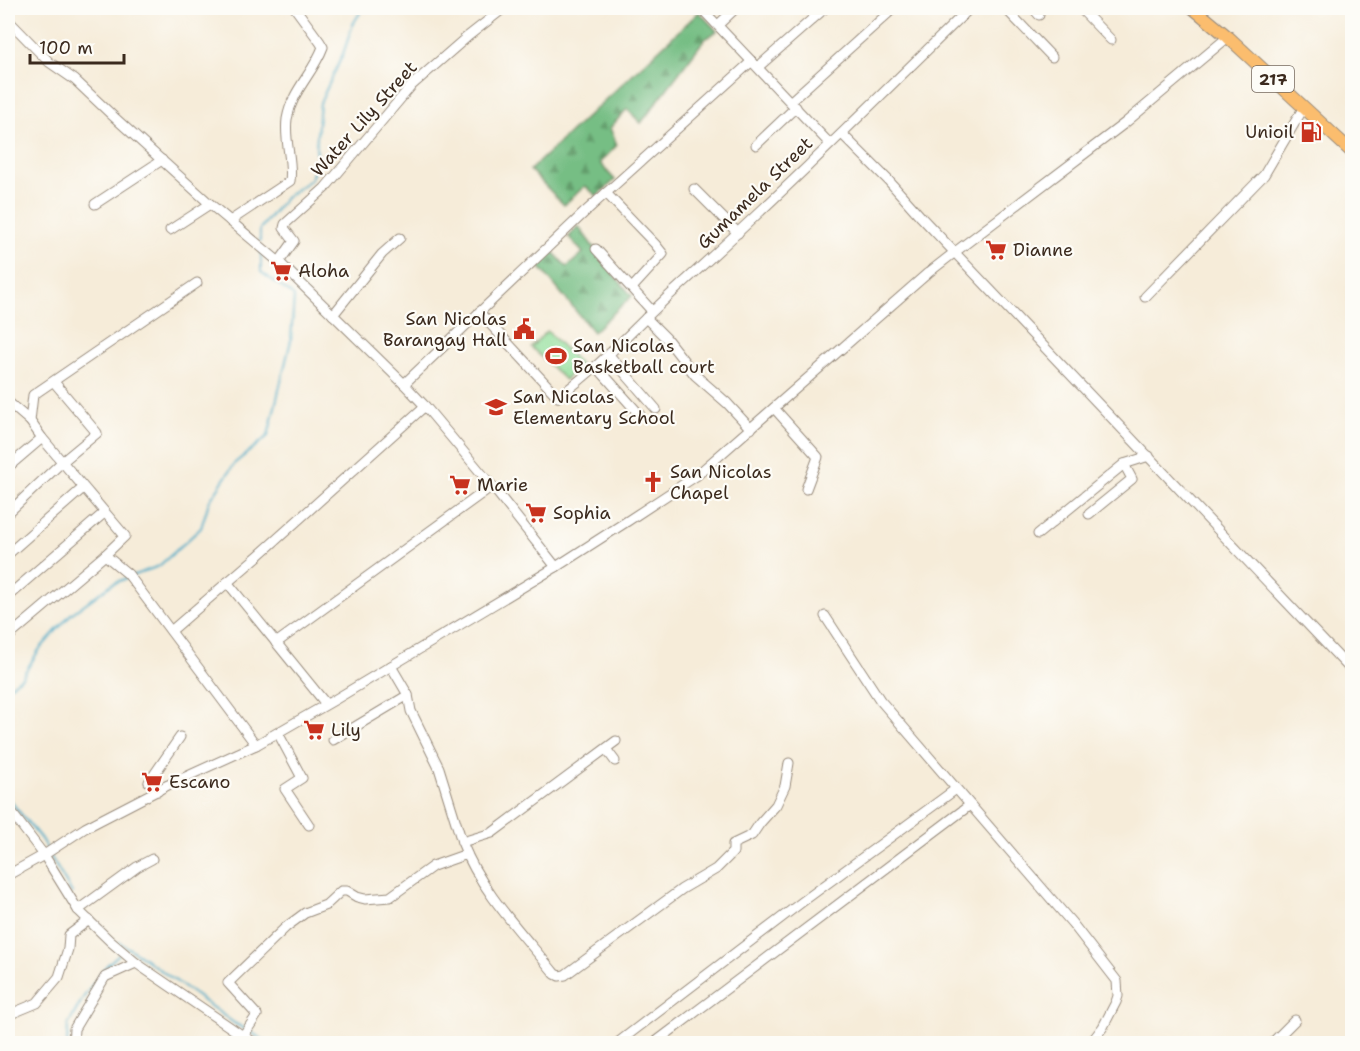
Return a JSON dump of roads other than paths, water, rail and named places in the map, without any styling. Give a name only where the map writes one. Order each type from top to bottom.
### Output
[{"type":"main road","name":"217","points":[[1193,8],[1228,37],[1353,152]]},
{"type":"street","points":[[230,221],[290,181],[291,170],[286,139],[291,102],[323,47],[295,8]]},
{"type":"street","name":"Water Lily Street","points":[[279,262],[294,241],[284,228],[285,224],[325,188],[412,85],[504,8]]},
{"type":"street","points":[[701,8],[830,144]]},
{"type":"street","points":[[718,25],[736,8]]},
{"type":"street","points":[[404,384],[606,193],[755,64],[825,8]]},
{"type":"street","points":[[756,145],[794,104],[894,8]]},
{"type":"street","name":"Gumamela Street","points":[[479,312],[558,397],[609,355],[842,134],[970,8]]},
{"type":"street","points":[[1005,8],[1052,57]]},
{"type":"street","points":[[1080,8],[1111,40]]},
{"type":"street","points":[[8,20],[49,62],[75,80],[210,204],[279,262],[404,384],[492,486],[556,567]]},
{"type":"street","points":[[8,875],[85,828],[278,733],[556,567],[696,476],[928,273],[1125,123],[1228,37]]},
{"type":"street","points":[[1145,297],[1264,175],[1304,107]]},
{"type":"street","points":[[842,134],[1353,671]]},
{"type":"street","points":[[95,204],[162,160]]},
{"type":"street","points":[[694,189],[738,233]]},
{"type":"street","points":[[606,193],[663,254],[632,288]]},
{"type":"street","points":[[170,230],[210,204]]},
{"type":"street","points":[[333,315],[382,254],[400,238]]},
{"type":"street","points":[[596,249],[632,288],[649,315],[695,375],[727,402],[751,429]]},
{"type":"street","points":[[30,421],[33,395],[196,283]]},
{"type":"street","points":[[609,355],[656,409]]},
{"type":"street","points":[[596,366],[640,415]]},
{"type":"street","points":[[8,513],[62,462],[97,433],[54,382]]},
{"type":"street","points":[[8,402],[30,421],[83,488],[125,536],[8,637]]},
{"type":"street","points":[[171,632],[425,406]]},
{"type":"street","points":[[774,408],[818,457],[807,489]]},
{"type":"street","points":[[8,467],[42,438]]},
{"type":"street","points":[[1038,534],[1124,464],[1149,456]]},
{"type":"street","points":[[1089,514],[1132,479],[1124,464]]},
{"type":"street","points":[[276,643],[492,486]]},
{"type":"street","points":[[8,554],[83,488]]},
{"type":"street","points":[[8,596],[104,513]]},
{"type":"street","points":[[113,548],[128,574],[256,745]]},
{"type":"street","points":[[105,555],[128,574]]},
{"type":"street","points":[[226,582],[326,704]]},
{"type":"street","points":[[825,616],[880,700],[1072,923],[1117,981],[1116,1002],[1103,1028],[1090,1044]]},
{"type":"street","points":[[391,666],[408,695],[411,711],[438,768],[466,854],[502,909],[555,974],[561,976],[682,889],[716,869],[733,852],[734,844],[752,835],[776,804],[785,786],[789,763]]},
{"type":"street","points":[[333,740],[408,695]]},
{"type":"street","points":[[278,733],[302,777],[285,789],[309,825]]},
{"type":"street","points":[[158,791],[149,782],[180,737]]},
{"type":"street","points":[[462,842],[492,833],[616,741]]},
{"type":"street","points":[[606,749],[615,761]]},
{"type":"street","points":[[616,1044],[956,789]]},
{"type":"street","points":[[653,1044],[970,805]]},
{"type":"street","points":[[8,808],[44,855],[78,910],[110,942],[136,963],[257,1044]]},
{"type":"street","points":[[243,1036],[257,1015],[228,983],[286,927],[305,913],[326,905],[341,891],[347,891],[365,899],[390,897],[433,866],[466,854]]},
{"type":"street","points":[[78,910],[137,867],[152,859]]},
{"type":"street","points":[[8,1015],[37,1003],[59,977],[68,949],[69,935],[89,920]]},
{"type":"street","points":[[73,1044],[74,1029],[105,977],[136,963]]},
{"type":"street","points":[[1273,1044],[1295,1020]]},
{"type":"waterway","points":[[260,241],[260,229],[286,197],[310,180],[318,162],[316,147],[320,103],[343,54],[353,24],[363,8]]},
{"type":"waterway","points":[[132,576],[159,566],[201,528],[209,502],[235,463],[268,436],[291,340],[294,296],[261,272],[261,250]]},
{"type":"waterway","points":[[8,688],[22,677],[39,650],[71,614],[112,584],[127,578]]},
{"type":"waterway","points":[[8,798],[47,849]]},
{"type":"waterway","points":[[49,854],[72,893]]},
{"type":"waterway","points":[[119,942],[245,1029]]},
{"type":"waterway","points":[[67,1044],[68,1025],[83,998],[106,966],[119,954]]},
{"type":"waterway","points":[[250,1032],[271,1044]]},
{"type":"place","name":"Unioil","points":[[1311,132]]},
{"type":"place","name":"Dianne","points":[[996,250]]},
{"type":"place","name":"Aloha","points":[[281,271]]},
{"type":"place","name":"San Nicolas Barangay Hall","points":[[524,329]]},
{"type":"place","name":"San Nicolas Basketball court","points":[[556,356]]},
{"type":"place","name":"San Nicolas Elementary School","points":[[496,407]]},
{"type":"place","name":"San Nicolas Chapel","points":[[653,482]]},
{"type":"place","name":"Marie","points":[[460,485]]},
{"type":"place","name":"Sophia","points":[[536,513]]},
{"type":"place","name":"Lily","points":[[314,730]]},
{"type":"place","name":"Escano","points":[[152,782]]}]
